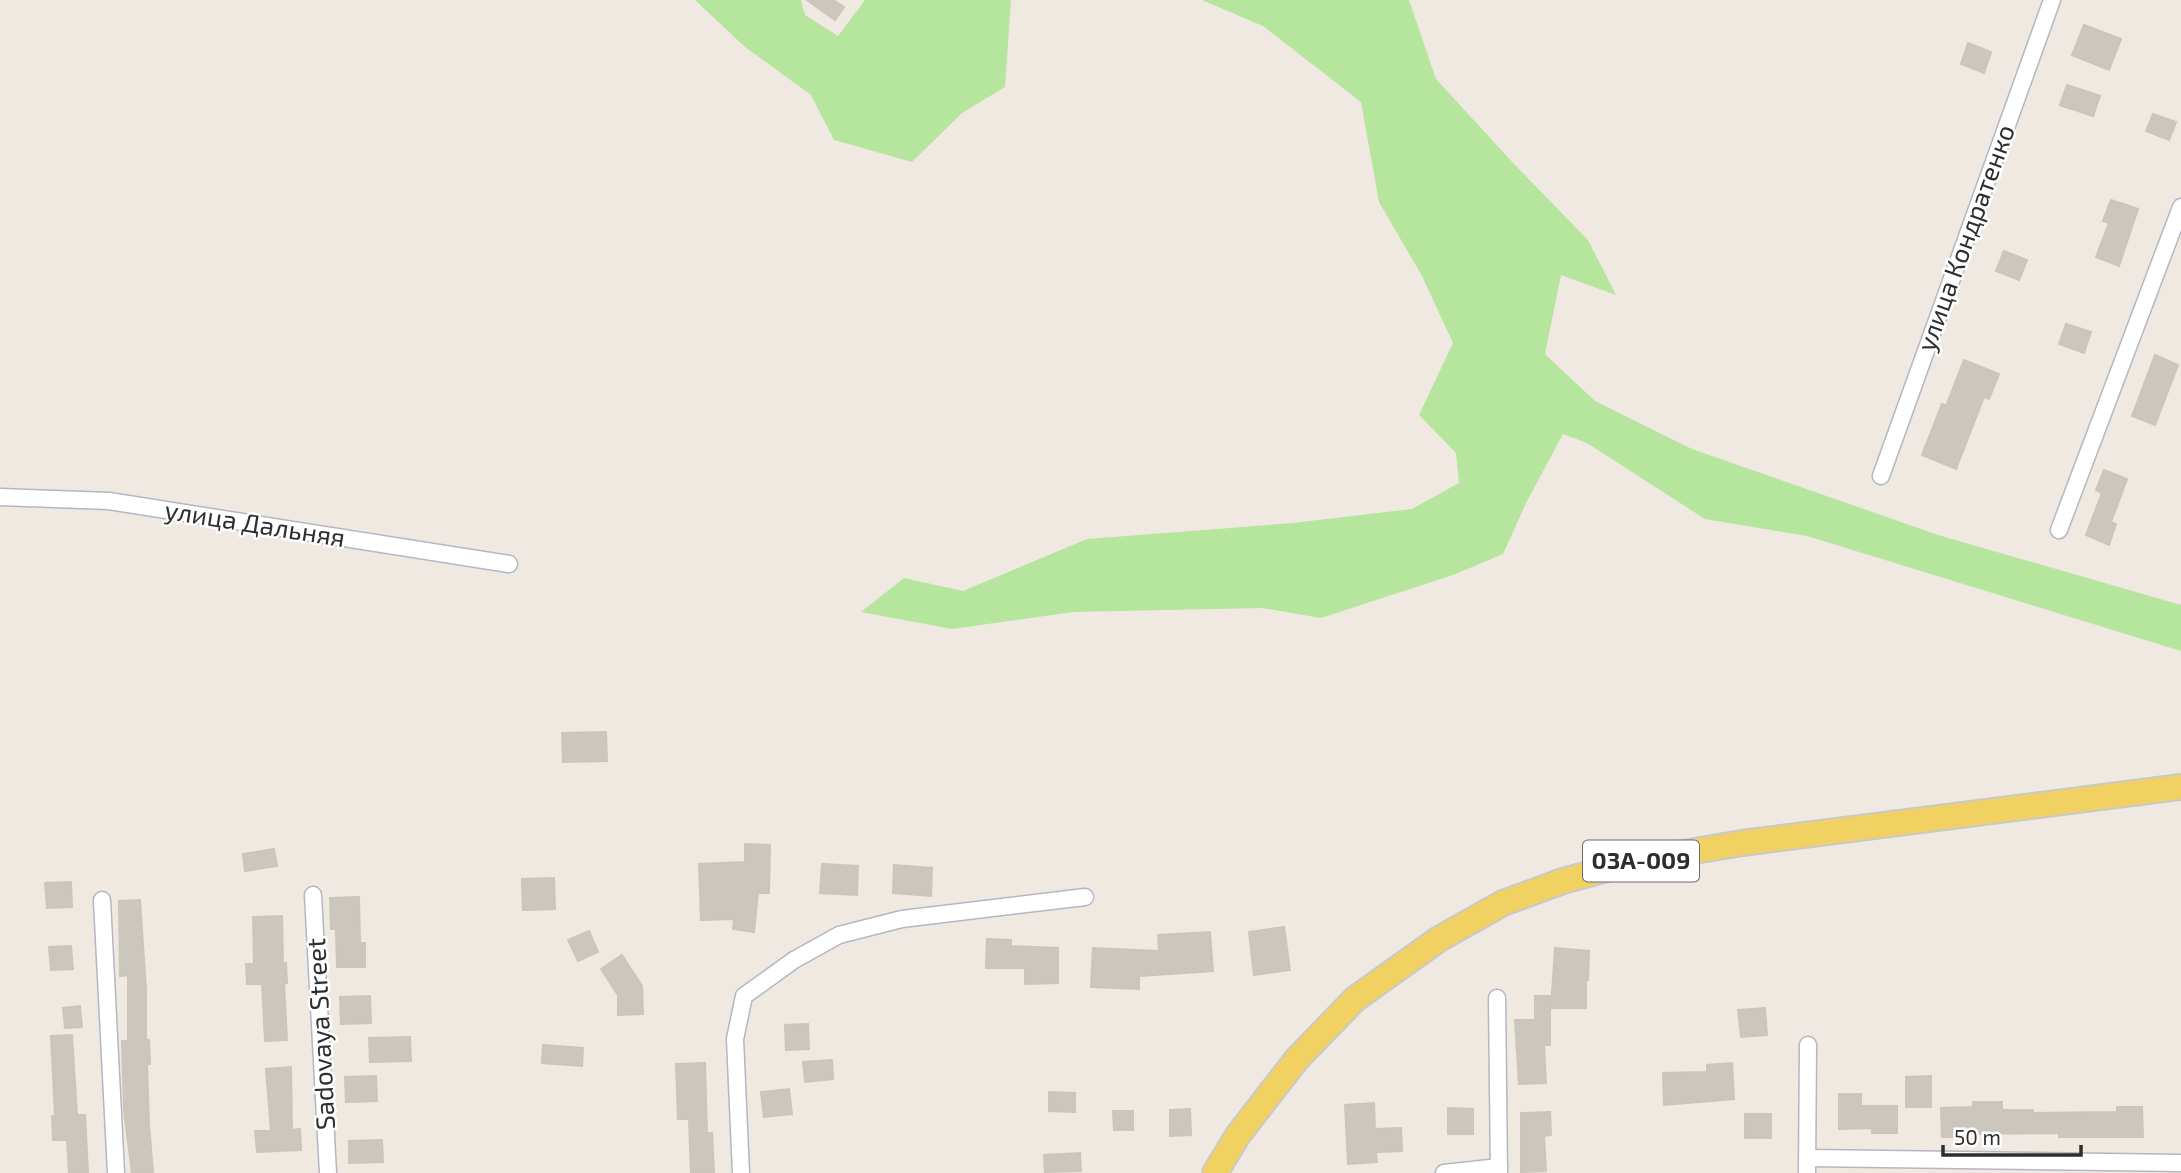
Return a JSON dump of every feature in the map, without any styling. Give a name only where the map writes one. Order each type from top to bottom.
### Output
[{"type":"main road","name":"03А-009","points":[[1214,1173],[1238,1135],[1297,1059],[1355,999],[1439,939],[1503,903],[1563,881],[1636,861],[1742,843],[2181,787]]},
{"type":"street","name":"улица Кондратенко","points":[[1881,476],[2052,0]]},
{"type":"street","points":[[2059,530],[2181,207]]},
{"type":"street","name":"улица Дальняя","points":[[0,497],[109,501],[509,564]]},
{"type":"street","name":"Sadovaya Street","points":[[313,895],[328,1173]]},
{"type":"street","points":[[741,1173],[735,1039],[744,996],[794,960],[839,935],[902,919],[1085,897]]},
{"type":"street","points":[[102,900],[116,1173]]},
{"type":"street","points":[[1444,1173],[1499,1170],[1497,998]]},
{"type":"street","points":[[1808,1045],[1807,1166],[2153,1168],[2181,1163]]},
{"type":"green space","points":[[695,0],[801,0],[805,15],[838,36],[865,0],[1011,0],[1005,87],[962,113],[912,162],[834,140],[811,95],[745,47]]},
{"type":"green space","points":[[1202,0],[1409,0],[1436,79],[1588,240],[1616,295],[1561,275],[1545,354],[1595,401],[1692,449],[1938,535],[2181,605],[2181,651],[1807,536],[1705,519],[1587,443],[1563,434],[1526,503],[1503,554],[1453,575],[1321,618],[1262,608],[1073,612],[952,629],[861,612],[904,578],[963,591],[1087,539],[1293,523],[1412,509],[1459,483],[1456,453],[1419,415],[1453,343],[1422,276],[1379,202],[1361,102],[1263,26]]},
{"type":"building","points":[[807,0],[833,0],[844,7],[835,20]]},
{"type":"building","points":[[2084,25],[2121,39],[2109,70],[2072,55]]},
{"type":"building","points":[[1968,43],[1991,52],[1984,73],[1961,64]]},
{"type":"building","points":[[2067,85],[2100,96],[2093,116],[2060,105]]},
{"type":"building","points":[[2153,114],[2176,122],[2169,140],[2146,131]]},
{"type":"building","points":[[2111,200],[2138,209],[2119,266],[2096,257],[2109,223],[2103,221]]},
{"type":"building","points":[[2004,251],[2027,260],[2019,280],[1996,271]]},
{"type":"building","points":[[2066,324],[2091,332],[2084,353],[2059,344]]},
{"type":"building","points":[[2155,355],[2178,365],[2155,425],[2132,416]]},
{"type":"building","points":[[1964,360],[1999,374],[1989,399],[1984,397],[1956,469],[1922,455],[1942,404],[1946,406]]},
{"type":"building","points":[[2104,470],[2127,479],[2111,522],[2116,524],[2109,545],[2086,535],[2102,493],[2096,490]]},
{"type":"building","points":[[606,732],[607,761],[563,762],[562,733]]},
{"type":"building","points":[[745,844],[770,845],[769,893],[758,893],[754,932],[733,929],[734,919],[701,920],[699,864],[745,862]]},
{"type":"building","points":[[274,849],[277,866],[245,871],[243,854]]},
{"type":"building","points":[[822,864],[858,866],[857,895],[820,893]]},
{"type":"building","points":[[894,865],[932,868],[931,896],[893,893]]},
{"type":"building","points":[[554,878],[555,909],[523,910],[522,879]]},
{"type":"building","points":[[71,882],[72,907],[47,908],[45,883]]},
{"type":"building","points":[[359,897],[360,943],[365,943],[365,967],[337,967],[336,929],[331,929],[330,898]]},
{"type":"building","points":[[140,900],[146,990],[146,1040],[149,1040],[150,1064],[147,1064],[153,1173],[132,1173],[124,1111],[122,1041],[128,1041],[128,975],[120,976],[119,901]]},
{"type":"building","points":[[282,916],[283,963],[286,963],[287,983],[284,983],[287,1040],[265,1041],[262,984],[247,984],[246,964],[254,964],[253,917]]},
{"type":"building","points":[[1284,927],[1290,970],[1254,975],[1249,932]]},
{"type":"building","points":[[589,931],[598,952],[578,961],[568,940]]},
{"type":"building","points":[[1210,932],[1213,971],[1139,976],[1139,989],[1091,987],[1093,948],[1159,951],[1158,935]]},
{"type":"building","points":[[987,939],[1011,940],[1011,946],[1058,948],[1058,983],[1025,984],[1025,968],[986,968]]},
{"type":"building","points":[[71,946],[73,969],[51,970],[49,947]]},
{"type":"building","points":[[1555,948],[1589,951],[1586,1008],[1551,1008]]},
{"type":"building","points":[[622,955],[642,986],[643,1014],[618,1015],[618,995],[601,969]]},
{"type":"building","points":[[370,996],[371,1023],[341,1024],[340,997]]},
{"type":"building","points":[[1535,996],[1550,996],[1550,1045],[1544,1045],[1546,1083],[1519,1084],[1515,1020],[1535,1020]]},
{"type":"building","points":[[80,1006],[82,1027],[65,1028],[63,1008]]},
{"type":"building","points":[[1765,1008],[1767,1035],[1741,1037],[1738,1010]]},
{"type":"building","points":[[808,1024],[809,1049],[786,1050],[785,1025]]},
{"type":"building","points":[[72,1035],[77,1115],[85,1115],[88,1173],[69,1173],[67,1140],[53,1140],[52,1116],[55,1116],[51,1036]]},
{"type":"building","points":[[410,1037],[411,1061],[370,1062],[369,1038]]},
{"type":"building","points":[[543,1045],[583,1048],[582,1066],[542,1063]]},
{"type":"building","points":[[832,1060],[833,1079],[805,1082],[803,1062]]},
{"type":"building","points":[[705,1063],[707,1133],[712,1133],[714,1173],[691,1173],[689,1119],[678,1119],[676,1064]]},
{"type":"building","points":[[1732,1063],[1734,1099],[1664,1105],[1663,1073],[1707,1072],[1707,1065]]},
{"type":"building","points":[[291,1067],[292,1130],[300,1129],[301,1150],[257,1152],[255,1131],[271,1131],[266,1069]]},
{"type":"building","points":[[376,1076],[377,1101],[346,1102],[345,1077]]},
{"type":"building","points":[[1931,1076],[1931,1107],[1906,1107],[1906,1077]]},
{"type":"building","points":[[789,1089],[792,1114],[764,1117],[761,1092]]},
{"type":"building","points":[[1049,1092],[1075,1093],[1075,1112],[1049,1111]]},
{"type":"building","points":[[1839,1094],[1861,1094],[1861,1106],[1897,1106],[1897,1133],[1872,1133],[1872,1128],[1839,1129]]},
{"type":"building","points":[[1973,1102],[2002,1102],[2002,1110],[2033,1110],[2033,1113],[2117,1112],[2117,1107],[2142,1107],[2143,1137],[2059,1137],[2059,1133],[1965,1134],[1965,1137],[1942,1137],[1941,1108],[1973,1107]]},
{"type":"building","points":[[1374,1103],[1375,1129],[1401,1128],[1402,1151],[1376,1152],[1377,1162],[1348,1164],[1345,1105]]},
{"type":"building","points":[[1448,1108],[1473,1109],[1473,1134],[1448,1134]]},
{"type":"building","points":[[1190,1109],[1191,1135],[1170,1136],[1170,1110]]},
{"type":"building","points":[[1113,1111],[1133,1111],[1133,1130],[1114,1130]]},
{"type":"building","points":[[1550,1112],[1551,1135],[1544,1136],[1546,1171],[1521,1172],[1521,1113]]},
{"type":"building","points":[[1745,1114],[1771,1114],[1771,1138],[1745,1138]]},
{"type":"building","points":[[382,1140],[383,1162],[349,1163],[349,1141]]},
{"type":"building","points":[[1080,1153],[1081,1171],[1045,1172],[1044,1155]]}]
